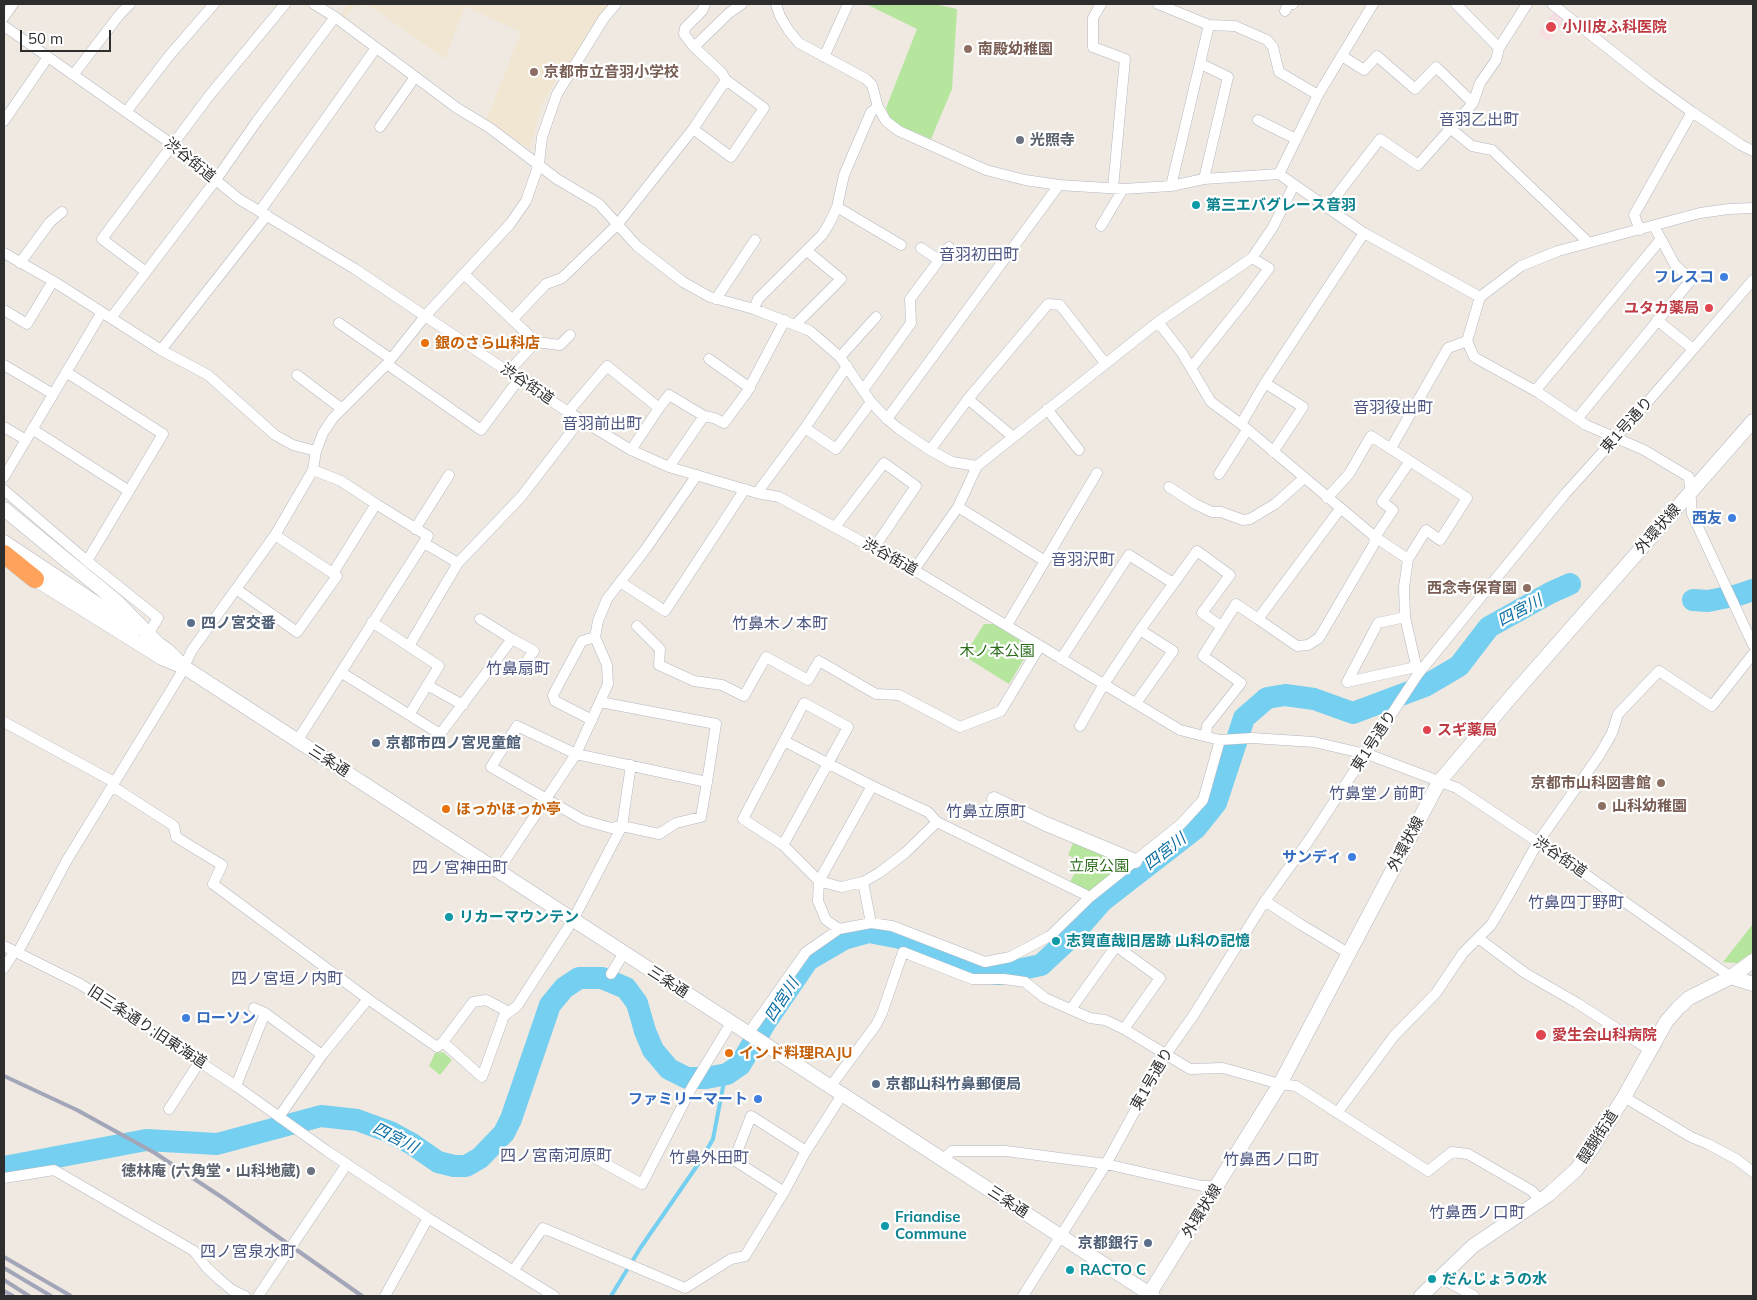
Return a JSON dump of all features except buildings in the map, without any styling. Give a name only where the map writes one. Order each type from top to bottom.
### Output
[{"type":"highway","points":[[4,554],[35,579]]},
{"type":"main road","name":"外環状線","points":[[1150,1295],[1280,1084],[1439,782],[1753,421]]},
{"type":"main road","name":"三条通","points":[[4,509],[116,601],[184,668]]},
{"type":"main road","points":[[4,542],[153,639]]},
{"type":"main road","name":"三条通","points":[[4,558],[162,658],[184,668],[1150,1295]]},
{"type":"main road","points":[[994,799],[1046,824],[1135,861]]},
{"type":"main road","name":"醍醐街道","points":[[1421,1296],[1473,1246],[1548,1195],[1576,1170],[1624,1097],[1666,1022],[1689,998],[1731,977],[1753,961]]},
{"type":"main road","name":"渋谷街道","points":[[1731,977],[1753,984]]},
{"type":"street","points":[[4,17],[13,4]]},
{"type":"street","points":[[74,74],[120,14],[130,4]]},
{"type":"street","points":[[126,112],[169,56],[214,4]]},
{"type":"street","points":[[146,272],[102,239],[214,90],[285,4]]},
{"type":"street","points":[[314,4],[335,17],[456,108],[490,128],[558,179],[599,204],[637,246],[683,282],[695,290],[716,299],[754,309],[810,331],[844,362],[870,402],[886,419],[930,450],[952,462],[976,466]]},
{"type":"street","points":[[4,968],[16,951],[67,860],[184,668],[192,650],[275,535],[313,470],[316,451],[333,418],[389,361],[426,315],[510,224],[526,201],[539,164],[542,137],[556,94],[604,18],[616,4]]},
{"type":"street","points":[[693,129],[731,157],[764,108],[726,80],[722,72],[694,47],[683,32],[702,11],[705,4]]},
{"type":"street","points":[[694,47],[729,13],[742,4]]},
{"type":"street","points":[[776,4],[784,23],[799,43],[866,79],[875,92],[878,107],[886,121],[899,132],[986,170],[1025,180],[1059,185],[1118,189],[1171,186],[1204,179],[1279,174],[1364,233],[1480,297]]},
{"type":"street","points":[[824,57],[848,4]]},
{"type":"street","points":[[1101,4],[1093,18],[1092,47],[1125,58],[1118,189],[1101,226]]},
{"type":"street","points":[[1158,4],[1209,25],[1235,26],[1267,40],[1273,47],[1279,72],[1318,95]]},
{"type":"street","points":[[1279,174],[1318,95],[1373,4]]},
{"type":"street","points":[[1456,4],[1500,48]]},
{"type":"street","points":[[1327,208],[1380,139],[1418,165],[1473,103],[1480,83],[1496,60],[1500,48],[1527,4]]},
{"type":"street","points":[[1552,4],[1652,83],[1741,145],[1753,151]]},
{"type":"street","points":[[4,477],[66,372],[106,315],[146,272],[216,181],[257,121],[335,17]]},
{"type":"street","points":[[1171,186],[1209,25]]},
{"type":"street","name":"渋谷街道","points":[[4,26],[173,145],[239,199],[348,264],[568,412],[632,450],[669,467],[757,493],[779,497],[914,570],[1180,730],[1220,740],[1252,738],[1314,742],[1366,754],[1457,788],[1578,869],[1731,977]]},
{"type":"street","points":[[161,350],[264,213],[376,48]]},
{"type":"street","points":[[4,121],[48,56]]},
{"type":"street","points":[[1342,56],[1364,70],[1377,56],[1415,89],[1436,67],[1473,103]]},
{"type":"street","points":[[1200,64],[1228,77],[1204,179]]},
{"type":"street","points":[[380,127],[415,77]]},
{"type":"street","points":[[512,320],[546,284],[562,278],[617,225],[693,129],[726,80]]},
{"type":"street","points":[[754,309],[758,300],[822,235],[834,215],[844,175],[871,112],[878,107]]},
{"type":"street","points":[[1640,230],[1634,215],[1692,112]]},
{"type":"street","points":[[1258,120],[1296,138]]},
{"type":"street","points":[[1450,128],[1472,146],[1492,150],[1588,242]]},
{"type":"street","points":[[886,419],[1059,185]]},
{"type":"street","points":[[914,570],[958,507],[976,466],[1158,322],[1252,258],[1272,227],[1294,185]]},
{"type":"street","points":[[837,207],[901,245]]},
{"type":"street","points":[[1753,208],[1700,213],[1588,242],[1558,251],[1521,266],[1480,297],[1467,341],[1474,357],[1535,391],[1586,425],[1644,450],[1689,477],[1692,514],[1753,645]]},
{"type":"street","points":[[20,263],[50,222],[62,212]]},
{"type":"street","points":[[1577,419],[1691,280],[1675,265],[1654,226]]},
{"type":"street","points":[[1219,474],[1266,383],[1360,242],[1364,233]]},
{"type":"street","points":[[1535,391],[1661,239]]},
{"type":"street","points":[[716,299],[755,240]]},
{"type":"street","points":[[863,390],[911,323],[910,300],[949,247]]},
{"type":"street","points":[[920,248],[940,260]]},
{"type":"street","points":[[796,324],[841,279],[807,251]]},
{"type":"street","points":[[4,253],[53,281],[161,350],[208,375],[275,435],[293,445],[316,451]]},
{"type":"street","points":[[1191,368],[1269,268],[1252,258]]},
{"type":"street","points":[[464,274],[536,342],[560,345],[570,334]]},
{"type":"street","name":"東1号通り","points":[[1024,1296],[1106,1164],[1166,1054],[1193,1016],[1265,901],[1309,840],[1366,754],[1417,670],[1564,494],[1617,437],[1753,280]]},
{"type":"street","points":[[4,310],[27,324],[53,281]]},
{"type":"street","points":[[930,450],[968,399],[1048,304],[1060,305],[1105,363]]},
{"type":"street","points":[[757,493],[806,428],[844,362],[876,317]]},
{"type":"street","points":[[632,450],[669,395],[704,416],[724,423],[750,388],[785,320]]},
{"type":"street","points":[[1657,320],[1693,349]]},
{"type":"street","points":[[1158,322],[1182,353],[1211,402],[1244,427],[1303,479],[1375,537],[1408,559]]},
{"type":"street","points":[[339,323],[481,430],[518,379]]},
{"type":"street","points":[[1391,448],[1448,348],[1467,341]]},
{"type":"street","points":[[508,372],[536,342]]},
{"type":"street","points":[[709,359],[750,388]]},
{"type":"street","points":[[4,365],[53,394]]},
{"type":"street","points":[[568,412],[607,366],[659,408]]},
{"type":"street","points":[[66,372],[163,434],[87,561]]},
{"type":"street","points":[[297,375],[342,409]]},
{"type":"street","points":[[1266,383],[1303,407],[1272,452]]},
{"type":"street","points":[[968,399],[1012,436]]},
{"type":"street","points":[[806,428],[836,449],[870,402]]},
{"type":"street","points":[[1047,409],[1079,450]]},
{"type":"street","points":[[669,467],[704,416]]},
{"type":"street","points":[[409,646],[458,563],[521,497],[581,419]]},
{"type":"street","points":[[4,427],[26,440]]},
{"type":"street","points":[[32,429],[129,491]]},
{"type":"street","points":[[1327,498],[1348,474],[1371,436],[1467,498],[1440,540],[1426,530],[1408,559],[1404,587],[1405,617],[1417,670],[1346,682],[1378,623],[1405,617]]},
{"type":"street","points":[[1206,736],[1207,726],[1241,683],[1203,656],[1236,604],[1297,646],[1308,645],[1319,638],[1374,544],[1375,537],[1393,510],[1382,502],[1410,461]]},
{"type":"street","points":[[835,527],[884,462],[916,486],[874,548]]},
{"type":"street","points":[[297,741],[428,536],[341,481],[313,470]]},
{"type":"street","points":[[1007,625],[1097,473]]},
{"type":"street","points":[[415,529],[450,475]]},
{"type":"street","points":[[498,871],[576,754],[608,684],[607,665],[595,637],[598,621],[607,598],[645,550],[697,475]]},
{"type":"street","points":[[1168,487],[1212,512],[1221,512],[1243,520],[1275,504],[1303,479]]},
{"type":"street","points":[[620,582],[665,611],[745,489]]},
{"type":"street","points":[[4,490],[87,561],[158,618],[153,639]]},
{"type":"street","points":[[333,573],[376,504]]},
{"type":"street","points":[[958,507],[1045,561]]},
{"type":"street","points":[[1258,619],[1340,509]]},
{"type":"street","points":[[236,589],[297,632],[337,576],[275,535]]},
{"type":"street","points":[[424,543],[458,563]]},
{"type":"street","points":[[1080,726],[1104,684],[1140,630],[1197,551],[1230,575],[1202,613],[1221,626]]},
{"type":"street","points":[[1061,659],[1129,555],[1173,583]]},
{"type":"street","points":[[480,619],[534,651],[528,659]]},
{"type":"street","points":[[372,622],[439,666],[409,715]]},
{"type":"street","points":[[637,626],[660,649],[659,665],[694,681],[722,685],[744,696],[766,657],[808,680],[819,661],[876,694],[899,695],[960,728],[1001,711],[1040,646]]},
{"type":"street","points":[[1136,703],[1173,651],[1140,630]]},
{"type":"street","points":[[592,720],[555,701],[553,695],[582,641],[595,637]]},
{"type":"street","points":[[342,672],[440,734],[512,639]]},
{"type":"street","points":[[1337,1113],[1394,1036],[1436,993],[1463,953],[1491,925],[1538,842],[1600,754],[1612,732],[1618,714],[1659,671],[1712,706],[1753,654]]},
{"type":"street","points":[[427,685],[463,706]]},
{"type":"street","points":[[600,702],[716,724],[707,782],[701,817],[676,822],[659,834],[622,826],[610,828],[583,820],[491,767],[518,726],[576,754],[707,782]]},
{"type":"street","points":[[783,845],[848,727],[804,703],[743,819],[783,845],[820,881],[841,886],[863,882],[879,872],[905,853],[938,822]]},
{"type":"street","points":[[4,722],[113,784],[174,826],[176,837],[222,865],[213,884],[368,999],[437,1047],[443,1042],[473,1002],[486,1000],[509,1012]]},
{"type":"street","points":[[749,1034],[806,952],[839,929],[871,923],[892,926],[984,962],[1010,957],[1050,936],[1090,897],[1181,824],[1203,800],[1220,740]]},
{"type":"street","points":[[784,741],[928,812],[938,822],[1090,897]]},
{"type":"street","points":[[443,1042],[482,1077],[504,1016],[517,1006],[572,920],[622,826],[632,765]]},
{"type":"street","points":[[839,929],[826,920],[818,901],[820,881],[872,786]]},
{"type":"street","points":[[863,882],[871,923]]},
{"type":"street","points":[[1265,901],[1348,953]]},
{"type":"street","points":[[1478,938],[1525,972],[1650,1050]]},
{"type":"street","name":"旧三条通り;旧東海道","points":[[4,946],[80,984],[200,1061],[347,1164]]},
{"type":"street","points":[[1071,1009],[1116,946],[1160,978],[1124,1030]]},
{"type":"street","points":[[513,1271],[542,1228],[685,1288],[731,1259],[746,1256],[784,1192],[836,1091],[876,1025],[903,952],[972,979],[1004,979],[1025,982],[1045,998],[1090,1018],[1105,1020],[1190,1069],[1223,1068],[1280,1084],[1296,1086],[1428,1171],[1452,1152],[1468,1154],[1532,1191],[1540,1200]]},
{"type":"street","points":[[611,974],[624,953]]},
{"type":"street","points":[[281,1119],[322,1055],[368,999]]},
{"type":"street","points":[[254,1008],[265,1013],[322,1055]]},
{"type":"street","points":[[236,1086],[265,1013]]},
{"type":"street","points":[[596,1158],[642,1184],[692,1087],[732,1023]]},
{"type":"street","points":[[169,1109],[200,1061]]},
{"type":"street","points":[[1624,1097],[1692,1138],[1736,1159],[1753,1172]]},
{"type":"street","points":[[784,1192],[734,1160],[751,1116],[806,1151]]},
{"type":"street","points":[[942,1160],[952,1151],[1006,1152],[1106,1164],[1202,1186],[1217,1186]]},
{"type":"street","points":[[258,1296],[347,1164],[428,1218],[554,1296]]},
{"type":"street","points":[[4,1178],[54,1170],[194,1251],[219,1279],[232,1290],[245,1296]]},
{"type":"street","points":[[385,1296],[428,1218]]},
{"type":"street","points":[[1441,1278],[1474,1296]]},
{"type":"shaded area","name":"京都市立音羽小学校","points":[[348,4],[612,4],[553,85],[542,104],[530,149],[486,121],[521,32],[465,6],[445,59],[369,5],[353,6],[344,20],[340,17]]},
{"type":"shaded area","name":"小川皮ふ科医院","points":[[1554,12],[1565,20],[1549,42],[1538,34]]},
{"type":"green space","points":[[866,4],[934,4],[957,9],[952,89],[931,139],[900,126],[890,119],[886,108],[917,29]]},
{"type":"green space","name":"木ノ本公園","points":[[984,624],[994,624],[1027,645],[1027,654],[1009,684],[964,656]]},
{"type":"green space","name":"立原公園","points":[[1076,836],[1135,861],[1090,897],[1068,886],[1079,864],[1077,860],[1068,855]]},
{"type":"green space","points":[[1753,924],[1753,952],[1737,963],[1723,962]]},
{"type":"green space","points":[[443,1052],[452,1060],[440,1075],[429,1066],[435,1053]]},
{"type":"waterway","name":"四宮川","points":[[4,1167],[146,1140],[217,1144],[321,1116],[357,1120],[390,1132],[438,1162],[454,1166],[466,1166],[480,1158],[504,1133],[511,1119],[550,1005],[564,988],[579,978],[602,978],[626,988],[637,1003],[653,1050],[669,1069],[687,1078],[706,1078],[727,1074],[740,1065],[765,1023],[808,960],[844,939],[869,932],[900,938],[973,971],[999,974],[1041,965],[1069,939],[1102,901],[1196,828],[1216,803],[1244,718],[1267,698],[1285,695],[1314,699],[1353,713],[1425,686],[1459,666],[1489,627],[1570,584]]},
{"type":"waterway","name":"四宮川","points":[[1693,600],[1708,601],[1753,590]]},
{"type":"waterway","points":[[611,1296],[641,1247],[701,1160],[713,1139],[727,1074]]},
{"type":"railway","points":[[4,1076],[77,1110],[155,1153],[223,1198],[362,1296]]},
{"type":"railway","points":[[4,1257],[71,1296]]},
{"type":"railway","points":[[4,1268],[51,1296]]},
{"type":"railway","points":[[4,1280],[29,1296]]},
{"type":"railway","points":[[4,1291],[13,1296]]},
{"type":"place","name":"小川皮ふ科医院","points":[[1551,27]]},
{"type":"place","name":"南殿幼稚園","points":[[968,49]]},
{"type":"place","name":"京都市立音羽小学校","points":[[534,72]]},
{"type":"place","name":"光照寺","points":[[1020,140]]},
{"type":"place","name":"第三エバグレース音羽","points":[[1196,205]]},
{"type":"place","name":"フレスコ","points":[[1724,277]]},
{"type":"place","name":"ユタカ薬局","points":[[1709,308]]},
{"type":"place","name":"銀のさら山科店","points":[[425,343]]},
{"type":"place","name":"西友","points":[[1732,518]]},
{"type":"place","name":"西念寺保育園","points":[[1527,588]]},
{"type":"place","name":"四ノ宮交番","points":[[191,623]]},
{"type":"place","name":"スギ薬局","points":[[1427,730]]},
{"type":"place","name":"京都市四ノ宮児童館","points":[[376,743]]},
{"type":"place","name":"京都市山科図書館","points":[[1661,783]]},
{"type":"place","name":"山科幼稚園","points":[[1602,806]]},
{"type":"place","name":"ほっかほっか亭","points":[[446,809]]},
{"type":"place","name":"サンディ","points":[[1352,857]]},
{"type":"place","name":"リカーマウンテン","points":[[449,917]]},
{"type":"place","name":"志賀直哉旧居跡 山科の記憶","points":[[1056,941]]},
{"type":"place","name":"ローソン","points":[[186,1018]]},
{"type":"place","name":"愛生会山科病院","points":[[1541,1035]]},
{"type":"place","name":"インド料理RAJU","points":[[729,1053]]},
{"type":"place","name":"京都山科竹鼻郵便局","points":[[876,1084]]},
{"type":"place","name":"ファミリーマート","points":[[758,1099]]},
{"type":"place","name":"徳林庵 (六角堂・山科地蔵)","points":[[311,1171]]},
{"type":"place","name":"Friandise Commune","points":[[885,1226]]},
{"type":"place","name":"京都銀行","points":[[1148,1243]]},
{"type":"place","name":"RACTO C","points":[[1070,1270]]},
{"type":"place","name":"だんじょうの水","points":[[1432,1279]]},
{"type":"district","name":"音羽乙出町","points":[[1479,120]]},
{"type":"district","name":"音羽初田町","points":[[979,255]]},
{"type":"district","name":"音羽役出町","points":[[1393,408]]},
{"type":"district","name":"音羽前出町","points":[[602,424]]},
{"type":"district","name":"音羽沢町","points":[[1083,560]]},
{"type":"district","name":"竹鼻木ノ本町","points":[[780,624]]},
{"type":"district","name":"竹鼻扇町","points":[[518,669]]},
{"type":"district","name":"竹鼻堂ノ前町","points":[[1377,794]]},
{"type":"district","name":"竹鼻立原町","points":[[986,812]]},
{"type":"district","name":"四ノ宮神田町","points":[[460,868]]},
{"type":"district","name":"竹鼻四丁野町","points":[[1576,903]]},
{"type":"district","name":"四ノ宮垣ノ内町","points":[[287,979]]},
{"type":"district","name":"四ノ宮南河原町","points":[[556,1156]]},
{"type":"district","name":"竹鼻外田町","points":[[709,1158]]},
{"type":"district","name":"竹鼻西ノ口町","points":[[1271,1160]]},
{"type":"district","name":"竹鼻西ノ口町","points":[[1477,1213]]},
{"type":"district","name":"四ノ宮泉水町","points":[[248,1252]]}]
